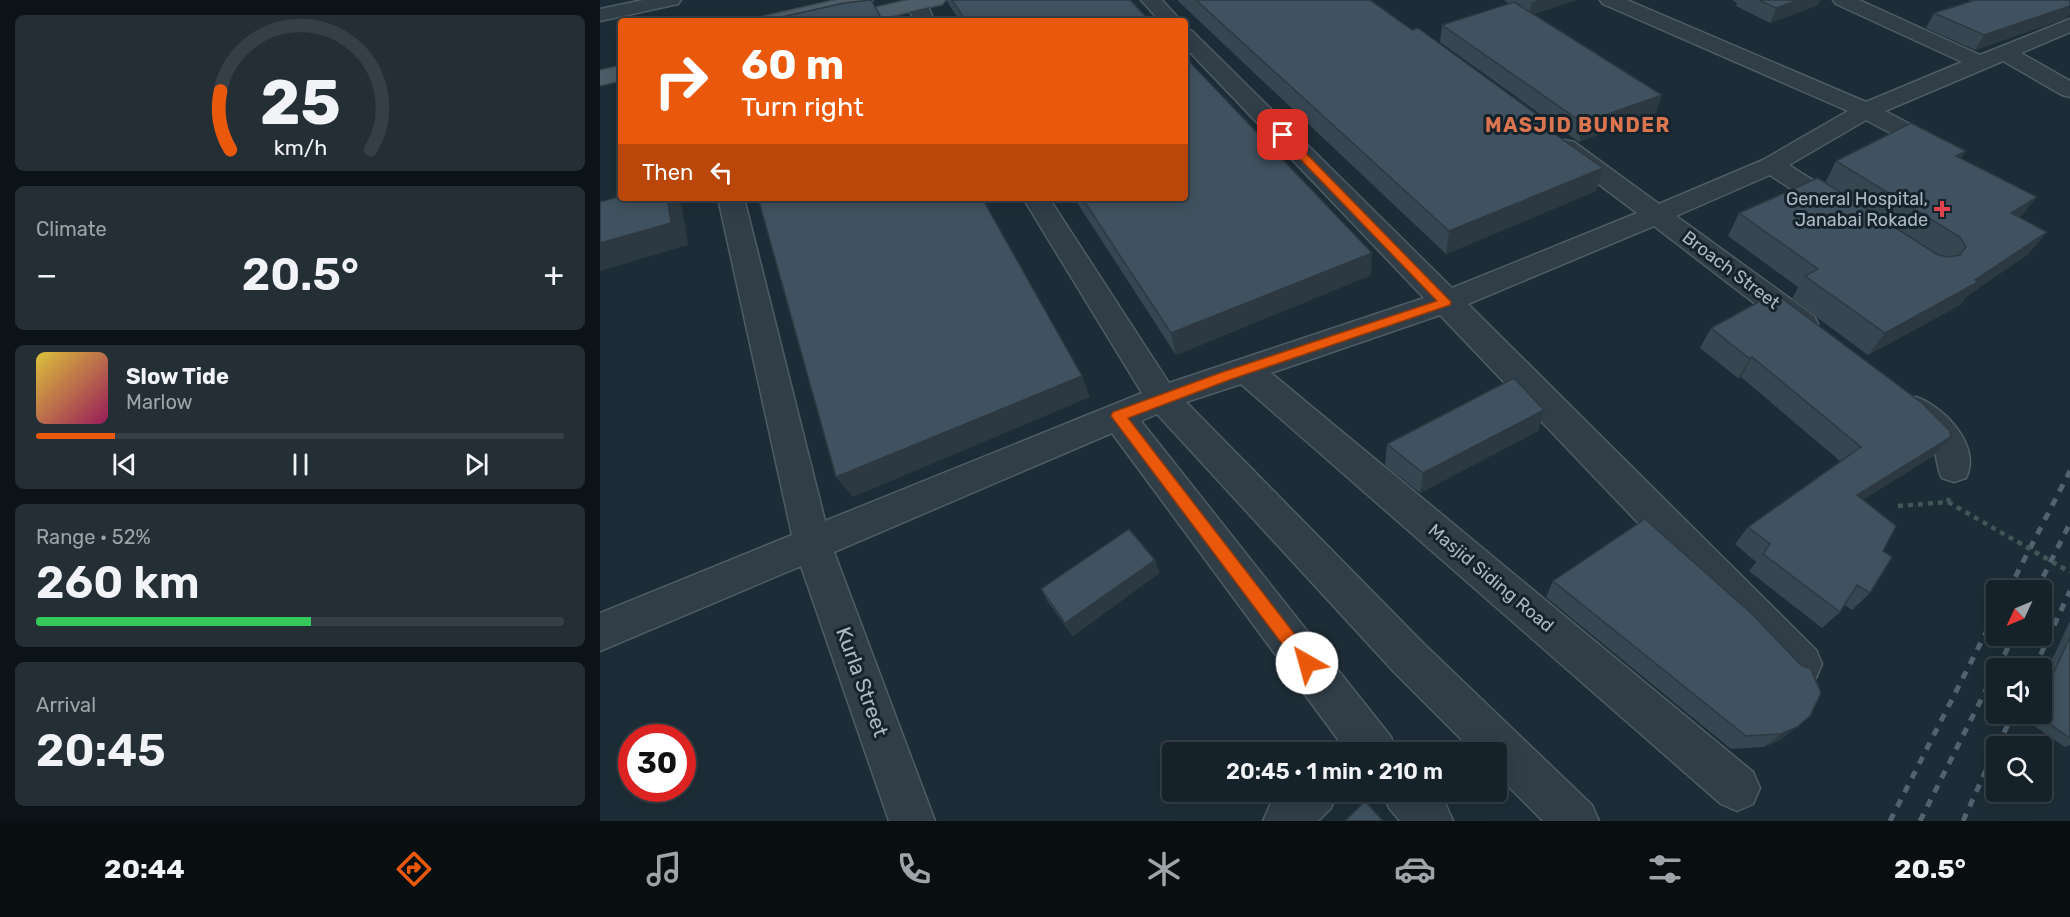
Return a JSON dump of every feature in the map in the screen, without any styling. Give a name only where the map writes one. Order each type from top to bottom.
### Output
[{"type":"main road","points":[[783,18],[863,0]]},
{"type":"main road","points":[[860,18],[924,6]]},
{"type":"main road","points":[[600,59],[618,55]]},
{"type":"main road","points":[[600,78],[618,74]]},
{"type":"street","points":[[600,15],[671,0]]},
{"type":"street","points":[[1151,0],[1168,18]]},
{"type":"street","points":[[1610,0],[1866,110],[1959,160]]},
{"type":"street","points":[[1843,0],[1979,62]]},
{"type":"street","points":[[600,632],[1162,398],[1445,302],[1658,215],[1772,165],[1866,110],[2070,25]]},
{"type":"street","points":[[1188,38],[1801,664]]},
{"type":"street","points":[[2003,52],[2070,90]]},
{"type":"street","name":"Broach Street","points":[[1545,132],[1825,341]]},
{"type":"street","points":[[1772,165],[1862,224]]},
{"type":"street","name":"Kurla Street","points":[[732,201],[812,542],[912,821]]},
{"type":"street","points":[[1038,201],[1162,398],[1409,658],[1561,806]]},
{"type":"street","name":"Masjid Siding Road","points":[[1245,369],[1737,788]]},
{"type":"street","points":[[1890,391],[1947,438],[1954,454],[1954,468]]},
{"type":"street","points":[[1118,416],[1360,742]]},
{"type":"street","points":[[1286,821],[1304,802]]},
{"type":"street","points":[[1414,802],[1430,821]]},
{"type":"path","points":[[1898,506],[1948,502],[2070,572]]},
{"type":"building","points":[[871,0],[881,18],[777,18],[844,3]]},
{"type":"building","points":[[952,0],[1130,0],[1147,18],[964,18]]},
{"type":"building","points":[[1196,0],[1370,0],[1412,30],[1418,28],[1558,130],[1552,132],[1603,168],[1449,231]]},
{"type":"building","points":[[1759,0],[1798,0],[1776,8]]},
{"type":"building","points":[[1975,0],[2068,0],[2070,6],[1984,35],[1934,13]]},
{"type":"building","points":[[1514,2],[1662,95],[1583,123],[1442,25]]},
{"type":"building","points":[[1188,60],[1372,253],[1171,333],[1084,201],[1188,201]]},
{"type":"building","points":[[1911,123],[1966,151],[1956,156],[2037,197],[2011,213],[2047,232],[1975,280],[1978,282],[1885,333],[1805,276],[1818,269],[1739,213],[1818,178],[1938,255],[1949,257],[1960,255],[1966,247],[1960,237],[1836,161]]},
{"type":"building","points":[[618,197],[618,201],[667,201],[671,223],[600,243],[600,202]]},
{"type":"building","points":[[759,201],[984,201],[1082,376],[836,477]]},
{"type":"building","points":[[1775,293],[1922,403],[1950,431],[1951,437],[1857,495],[1896,526],[1883,551],[1892,557],[1870,593],[1857,585],[1840,612],[1763,554],[1770,544],[1748,527],[1861,447],[1752,357],[1750,359],[1711,328]]},
{"type":"building","points":[[1514,378],[1544,410],[1423,473],[1387,444]]},
{"type":"building","points":[[1645,519],[1752,614],[1801,665],[1811,669],[1821,693],[1810,716],[1797,727],[1781,734],[1746,736],[1553,581]]},
{"type":"building","points":[[1129,529],[1155,560],[1065,623],[1041,589]]},
{"type":"building","points":[[2070,637],[2070,738],[2050,724],[2052,724],[2052,676]]},
{"type":"building","points":[[1366,802],[1383,821],[1345,821]]},
{"type":"railway","points":[[2014,580],[2070,471]]},
{"type":"railway","points":[[2042,580],[2070,523]]},
{"type":"railway","points":[[2039,658],[2070,591]]},
{"type":"railway","points":[[1890,821],[1986,633]]},
{"type":"railway","points":[[2003,658],[2009,646]]},
{"type":"railway","points":[[1920,821],[1986,690]]},
{"type":"railway","points":[[2002,736],[2008,724]]},
{"type":"railway","points":[[1963,821],[1986,770]]},
{"type":"place","name":"General Hospital, Janabai Rokade","points":[[1942,209]]},
{"type":"district","name":"MASJID BUNDER","points":[[1578,125]]},
{"type":"route","points":[[1283,135],[1445,302],[1225,376],[1118,416],[1307,663]]}]
